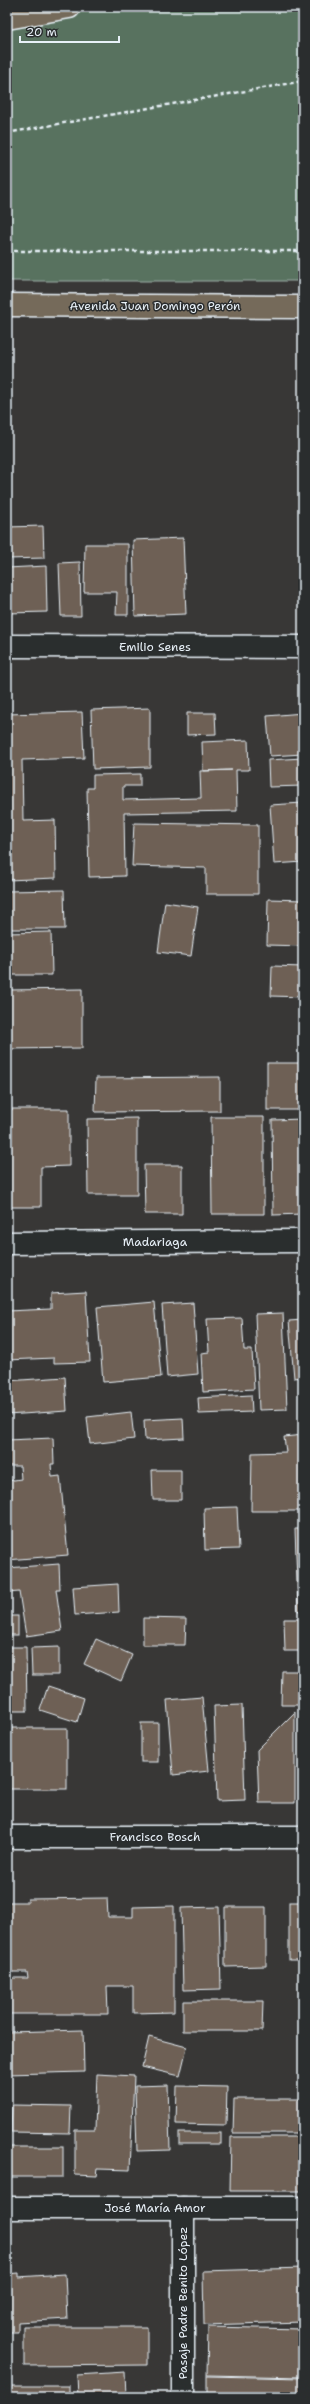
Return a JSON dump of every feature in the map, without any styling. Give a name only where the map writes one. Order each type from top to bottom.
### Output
[{"type":"main road","points":[[7,18],[69,7]]},
{"type":"main road","name":"Avenida Juan Domingo Perón","points":[[7,305],[303,307]]},
{"type":"street","name":"Emilio Senes","points":[[7,646],[303,647]]},
{"type":"street","name":"Madariaga","points":[[7,1243],[303,1241]]},
{"type":"street","name":"Francisco Bosch","points":[[7,1837],[303,1837]]},
{"type":"street","name":"José María Amor","points":[[7,2208],[303,2208]]},
{"type":"street","name":"Pasaje Padre Benito López","points":[[183,2208],[183,2397]]},
{"type":"path","points":[[7,134],[303,81]]},
{"type":"path","points":[[7,251],[303,251]]},
{"type":"green space","points":[[7,7],[303,7],[303,281],[7,281]]},
{"type":"building","points":[[43,526],[44,558],[7,559],[7,527]]},
{"type":"building","points":[[183,538],[186,614],[135,616],[133,540]]},
{"type":"building","points":[[85,544],[128,544],[128,615],[116,615],[117,592],[84,592]]},
{"type":"building","points":[[80,562],[81,616],[61,616],[59,563]]},
{"type":"building","points":[[46,566],[47,612],[7,613],[7,568]]},
{"type":"building","points":[[150,708],[150,767],[93,769],[91,710]]},
{"type":"building","points":[[82,712],[84,758],[22,760],[23,821],[55,820],[56,878],[7,880],[7,714]]},
{"type":"building","points":[[187,713],[215,713],[216,734],[187,735]]},
{"type":"building","points":[[303,713],[303,754],[270,756],[267,716]]},
{"type":"building","points":[[248,740],[249,770],[236,770],[237,811],[124,813],[125,876],[89,877],[87,788],[93,788],[93,775],[140,774],[140,786],[123,786],[123,800],[201,798],[200,771],[203,771],[202,742]]},
{"type":"building","points":[[303,758],[303,786],[269,787],[268,760]]},
{"type":"building","points":[[303,803],[303,862],[274,864],[270,805]]},
{"type":"building","points":[[134,823],[258,825],[258,894],[206,894],[206,868],[132,866]]},
{"type":"building","points":[[64,890],[65,929],[7,929],[7,891]]},
{"type":"building","points":[[268,899],[303,900],[303,946],[267,945]]},
{"type":"building","points":[[165,902],[198,907],[191,956],[158,952]]},
{"type":"building","points":[[51,932],[52,975],[7,975],[7,933]]},
{"type":"building","points":[[272,966],[303,967],[303,997],[271,996]]},
{"type":"building","points":[[82,989],[82,1048],[7,1049],[7,990]]},
{"type":"building","points":[[267,1063],[303,1063],[303,1110],[267,1110]]},
{"type":"building","points":[[220,1077],[220,1111],[95,1112],[96,1078]]},
{"type":"building","points":[[7,1109],[69,1109],[69,1166],[41,1167],[41,1207],[7,1207]]},
{"type":"building","points":[[211,1117],[264,1117],[264,1214],[212,1214]]},
{"type":"building","points":[[137,1118],[137,1195],[88,1195],[87,1119]]},
{"type":"building","points":[[303,1119],[303,1214],[273,1215],[272,1120]]},
{"type":"building","points":[[144,1165],[182,1165],[182,1214],[145,1214]]},
{"type":"building","points":[[86,1291],[90,1362],[54,1363],[54,1358],[7,1360],[7,1311],[51,1309],[51,1293]]},
{"type":"building","points":[[154,1302],[161,1377],[103,1382],[97,1307]]},
{"type":"building","points":[[193,1303],[198,1374],[167,1377],[162,1305]]},
{"type":"building","points":[[283,1313],[287,1409],[259,1410],[255,1314]]},
{"type":"building","points":[[242,1318],[244,1350],[252,1350],[254,1389],[203,1392],[201,1353],[209,1352],[207,1319]]},
{"type":"building","points":[[303,1320],[303,1377],[294,1378],[289,1321]]},
{"type":"building","points":[[65,1377],[67,1411],[7,1415],[7,1381]]},
{"type":"building","points":[[251,1395],[252,1412],[199,1414],[198,1398]]},
{"type":"building","points":[[131,1412],[134,1439],[90,1444],[87,1417]]},
{"type":"building","points":[[183,1418],[184,1438],[145,1440],[144,1420]]},
{"type":"building","points":[[303,1435],[303,1511],[251,1511],[252,1453],[286,1452],[284,1437]]},
{"type":"building","points":[[53,1438],[54,1464],[51,1464],[52,1477],[60,1476],[68,1555],[7,1560],[7,1481],[21,1479],[20,1466],[7,1466],[7,1440]]},
{"type":"building","points":[[152,1470],[181,1470],[181,1500],[153,1500]]},
{"type":"building","points":[[237,1507],[239,1549],[205,1550],[204,1508]]},
{"type":"building","points":[[295,1529],[303,1529],[303,1610],[298,1611]]},
{"type":"building","points":[[59,1564],[60,1589],[56,1589],[62,1631],[26,1636],[19,1592],[7,1593],[7,1568]]},
{"type":"building","points":[[118,1584],[119,1612],[75,1615],[73,1587]]},
{"type":"building","points":[[7,1616],[18,1616],[18,1635],[7,1635]]},
{"type":"building","points":[[143,1618],[186,1619],[185,1645],[143,1645]]},
{"type":"building","points":[[284,1619],[303,1619],[303,1651],[285,1651]]},
{"type":"building","points":[[96,1639],[132,1655],[121,1681],[84,1664]]},
{"type":"building","points":[[7,1647],[26,1647],[27,1711],[7,1711]]},
{"type":"building","points":[[59,1647],[59,1675],[32,1675],[31,1648]]},
{"type":"building","points":[[282,1671],[303,1671],[303,1705],[281,1705]]},
{"type":"building","points":[[48,1686],[84,1698],[77,1722],[40,1710]]},
{"type":"building","points":[[202,1697],[209,1771],[173,1775],[167,1700]]},
{"type":"building","points":[[242,1705],[245,1800],[217,1801],[214,1706]]},
{"type":"building","points":[[295,1712],[295,1803],[259,1803],[257,1750]]},
{"type":"building","points":[[141,1723],[158,1723],[158,1762],[141,1762]]},
{"type":"building","points":[[7,1728],[67,1728],[67,1789],[7,1789]]},
{"type":"building","points":[[107,1898],[108,1917],[133,1917],[133,1907],[174,1906],[174,2012],[133,2013],[133,1986],[107,1986],[108,2014],[7,2014],[7,1978],[28,1978],[27,1972],[7,1972],[7,1902],[28,1902],[28,1899]]},
{"type":"building","points":[[289,1902],[303,1902],[303,1960],[289,1960]]},
{"type":"building","points":[[219,1907],[221,1989],[183,1990],[181,1908]]},
{"type":"building","points":[[225,1907],[266,1907],[266,1966],[225,1967]]},
{"type":"building","points":[[183,2001],[263,2001],[262,2031],[183,2031]]},
{"type":"building","points":[[83,2030],[84,2072],[7,2074],[7,2032]]},
{"type":"building","points":[[149,2037],[187,2047],[180,2076],[142,2067]]},
{"type":"building","points":[[97,2074],[134,2076],[130,2170],[98,2169],[97,2176],[75,2175],[75,2130],[95,2130]]},
{"type":"building","points":[[168,2085],[170,2150],[137,2151],[135,2086]]},
{"type":"building","points":[[177,2086],[227,2087],[226,2125],[176,2124]]},
{"type":"building","points":[[234,2099],[303,2099],[303,2133],[233,2133]]},
{"type":"building","points":[[12,2105],[71,2106],[70,2133],[11,2132]]},
{"type":"building","points":[[179,2133],[221,2133],[221,2144],[179,2144]]},
{"type":"building","points":[[231,2137],[303,2137],[303,2191],[230,2191]]},
{"type":"building","points":[[7,2147],[63,2147],[63,2177],[7,2177]]},
{"type":"building","points":[[303,2268],[303,2322],[204,2325],[203,2271]]},
{"type":"building","points":[[18,2273],[18,2277],[65,2274],[67,2319],[18,2322],[18,2332],[7,2332],[7,2274]]},
{"type":"building","points":[[24,2327],[147,2327],[147,2365],[24,2366]]},
{"type":"building","points":[[208,2327],[303,2329],[303,2377],[207,2375]]},
{"type":"building","points":[[125,2372],[126,2397],[78,2397],[77,2375]]},
{"type":"building","points":[[207,2376],[303,2378],[303,2397],[207,2397]]},
{"type":"building","points":[[7,2386],[69,2386],[69,2397],[7,2397]]}]
